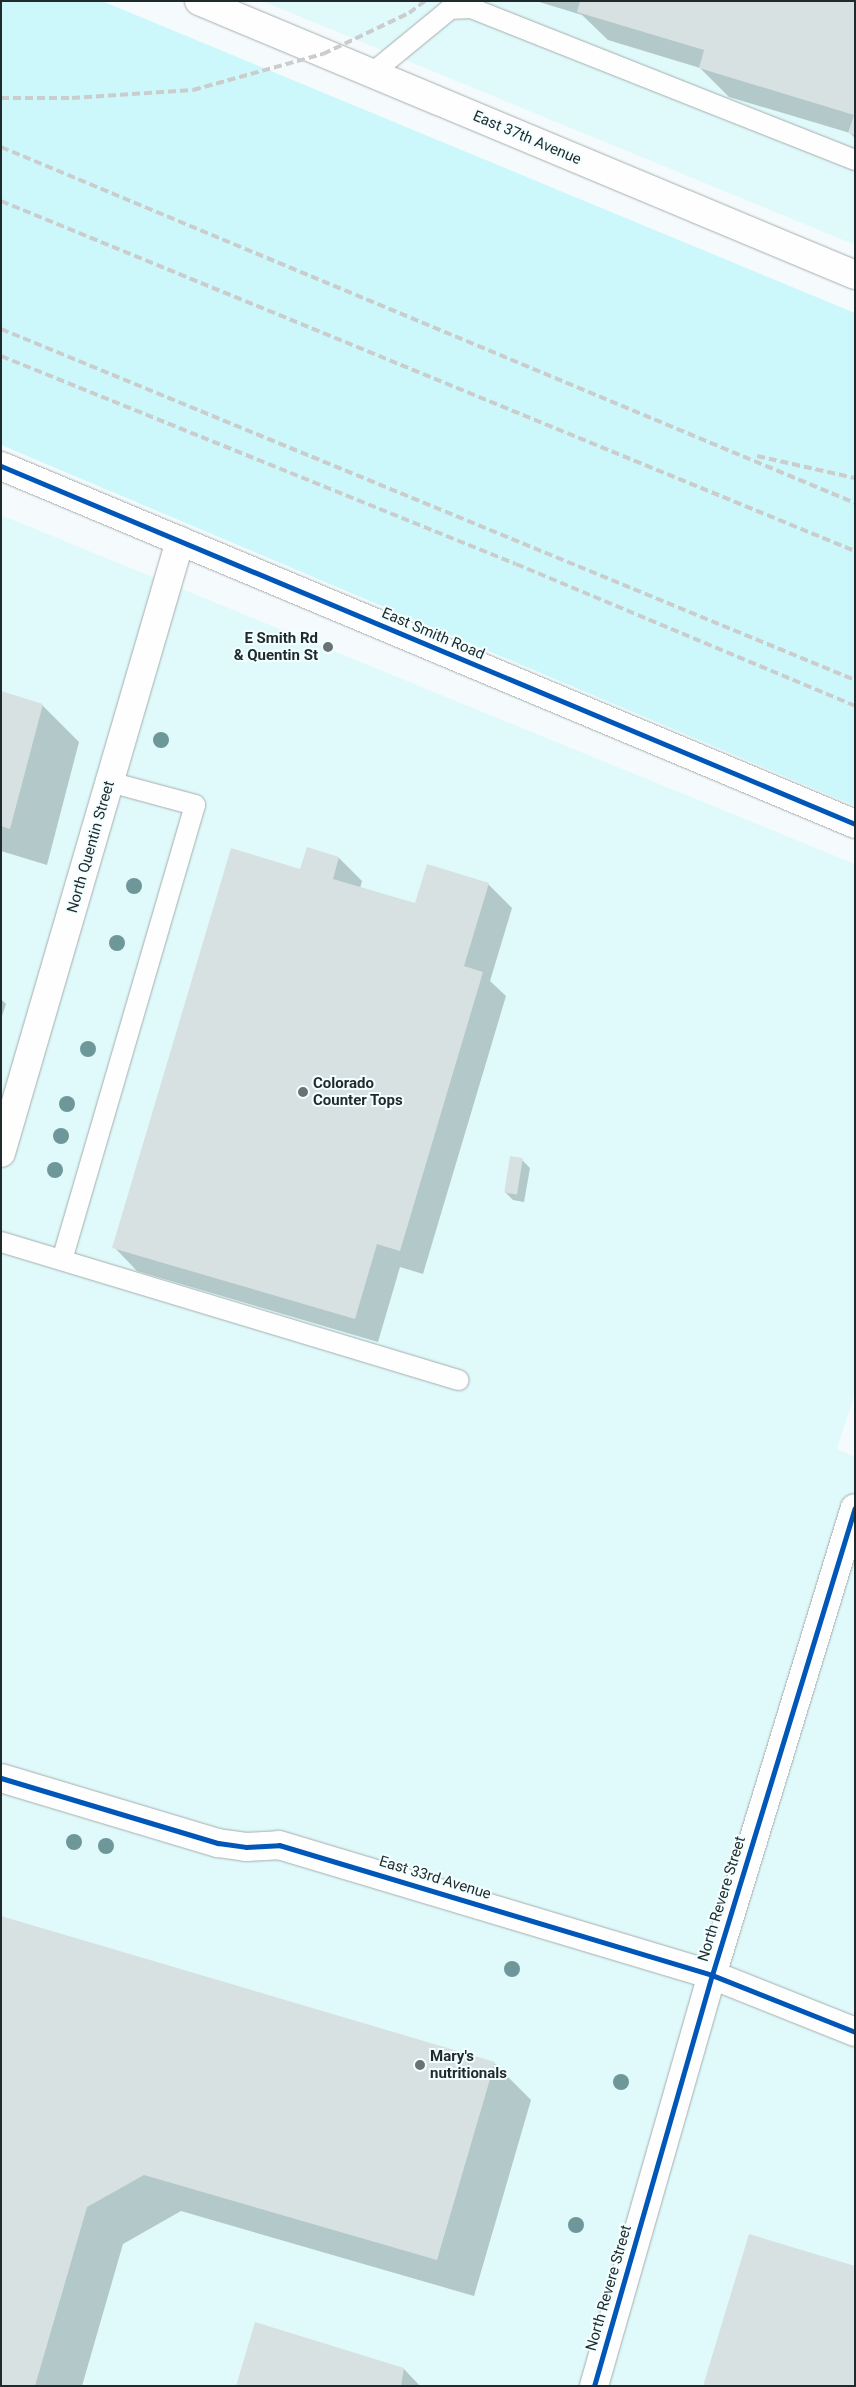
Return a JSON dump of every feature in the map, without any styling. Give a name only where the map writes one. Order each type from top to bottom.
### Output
[{"type":"street","name":"East 37th Avenue","points":[[214,4],[371,74],[855,274]]},
{"type":"street","name":"East Smith Road","points":[[1,466],[855,824]]},
{"type":"street","name":"North Quentin Street","points":[[1,1153],[180,541]]},
{"type":"street","name":"North Revere Street","points":[[594,2386],[712,1975],[855,1508]]},
{"type":"street","name":"East 33rd Avenue","points":[[1,1778],[218,1843],[246,1847],[279,1845],[712,1975],[855,2032]]},
{"type":"lane","points":[[371,74],[450,9],[471,8],[855,160]]},
{"type":"lane","points":[[62,1260],[195,805],[110,782]]},
{"type":"lane","points":[[1,1242],[459,1380]]},
{"type":"shaded area","points":[[1,1],[102,1],[855,313],[855,806],[1,445]]},
{"type":"shaded area","points":[[262,1],[855,1],[855,245]]},
{"type":"shaded area","points":[[1,515],[855,864],[855,1393],[837,1449],[855,1457],[855,2386],[1,2386]]},
{"type":"building","points":[[580,1],[855,1],[855,135],[848,133],[854,115],[699,68],[704,50],[577,12]]},
{"type":"building","points":[[1,691],[43,704],[10,829],[1,826]]},
{"type":"building","name":"Colorado Counter Tops","points":[[307,847],[339,857],[333,879],[415,903],[427,864],[489,883],[464,966],[483,972],[400,1251],[377,1244],[355,1319],[112,1248],[231,848],[300,869]]},
{"type":"building","points":[[510,1156],[523,1158],[517,1195],[504,1193]]},
{"type":"building","points":[[1,1916],[495,2062],[437,2260],[144,2175],[87,2207],[35,2386],[1,2386]]},
{"type":"building","points":[[749,2234],[855,2266],[855,2386],[703,2386]]},
{"type":"building","points":[[255,2322],[404,2368],[401,2386],[236,2386]]},
{"type":"railway","points":[[1,98],[72,98],[193,90],[323,54],[409,13],[425,1]]},
{"type":"railway","points":[[1,147],[855,503]]},
{"type":"railway","points":[[1,201],[855,551]]},
{"type":"railway","points":[[1,329],[855,680]]},
{"type":"railway","points":[[1,356],[516,564],[855,706]]},
{"type":"railway","points":[[757,456],[855,478]]},
{"type":"cycle path","points":[[1,466],[855,824]]},
{"type":"cycle path","points":[[594,2386],[712,1975],[855,1508]]},
{"type":"cycle path","points":[[1,1778],[218,1843],[246,1847],[279,1845],[712,1975],[855,2032]]},
{"type":"place","name":"E Smith Rd & Quentin St","points":[[328,647]]},
{"type":"place","name":"Colorado Counter Tops","points":[[303,1092]]},
{"type":"place","name":"Mary's nutritionals","points":[[420,2065]]}]
